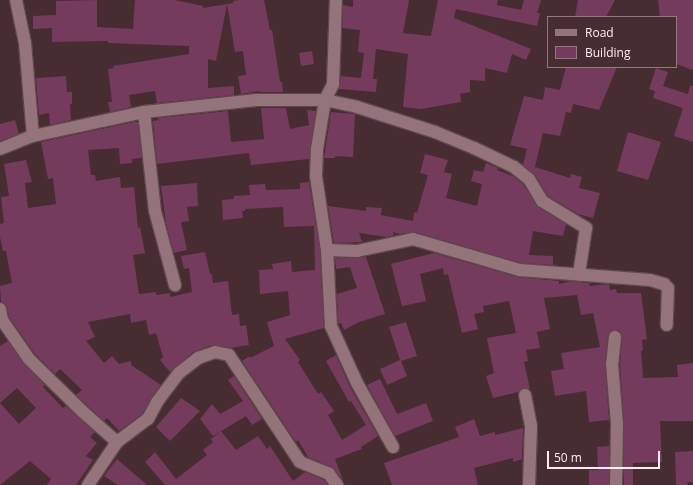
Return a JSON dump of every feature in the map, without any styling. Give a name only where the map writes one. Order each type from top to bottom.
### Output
[{"type":"street","points":[[16,0],[25,43],[33,136]]},
{"type":"street","points":[[336,0],[333,84],[325,100],[317,149],[316,176],[327,250],[331,326],[357,383],[393,447]]},
{"type":"street","points":[[0,149],[33,136],[144,112],[256,100],[325,100],[357,107],[434,132],[474,148],[514,167],[530,179],[542,201],[586,228],[579,274]]},
{"type":"street","points":[[144,112],[155,211],[175,285]]},
{"type":"street","points":[[327,250],[357,251],[413,239],[520,270],[650,280],[664,284],[668,288],[667,325]]},
{"type":"street","points":[[0,310],[2,320],[29,359],[82,411],[117,442]]},
{"type":"street","points":[[615,337],[612,364],[617,424],[616,485]]},
{"type":"street","points":[[88,485],[117,442],[148,419],[158,402],[180,374],[198,358],[215,352],[229,355],[300,462],[329,474],[337,485]]},
{"type":"street","points":[[525,396],[531,426],[530,485]]},
{"type":"building","points":[[97,0],[97,27],[133,29],[135,0],[175,0],[203,6],[203,8],[227,4],[216,61],[208,59],[208,88],[234,86],[234,95],[157,103],[155,91],[129,95],[131,107],[110,112],[108,102],[112,102],[108,69],[114,68],[113,66],[189,54],[189,46],[108,43],[108,41],[52,42],[52,28],[33,29],[33,16],[56,15],[56,1]]},
{"type":"building","points":[[239,0],[264,0],[270,30],[272,30],[280,82],[282,82],[283,92],[259,91],[241,94],[238,76],[246,75],[243,51],[235,52],[227,4]]},
{"type":"building","points":[[353,0],[409,0],[403,33],[431,36],[438,0],[498,0],[497,5],[521,10],[524,0],[541,0],[537,13],[540,13],[537,26],[456,9],[454,18],[531,49],[526,60],[512,54],[507,73],[485,68],[485,81],[470,80],[470,92],[460,94],[461,102],[421,109],[403,107],[408,54],[376,49],[373,79],[377,79],[376,92],[339,89],[341,76],[361,78],[364,53],[358,52],[360,30],[342,28],[343,5],[353,7]]},
{"type":"building","points":[[578,0],[615,0],[607,16],[575,16]]},
{"type":"building","points":[[658,0],[693,0],[693,70],[677,64],[677,16],[660,16]]},
{"type":"building","points":[[312,51],[314,64],[301,66],[299,53]]},
{"type":"building","points":[[566,68],[617,68],[599,110],[573,104],[571,113],[566,112],[560,136],[543,133],[535,167],[570,178],[571,174],[582,177],[579,188],[600,193],[593,218],[578,214],[548,196],[535,175],[523,165],[527,149],[510,145],[524,96],[543,100],[545,87],[560,90]]},
{"type":"building","points":[[656,68],[668,72],[663,86],[688,94],[690,86],[693,86],[693,142],[674,136],[683,108],[653,98],[655,91],[649,89]]},
{"type":"building","points":[[66,76],[67,92],[72,92],[72,104],[70,104],[71,120],[50,125],[49,113],[39,115],[36,78]]},
{"type":"building","points":[[261,108],[286,108],[290,129],[309,125],[307,110],[316,111],[309,159],[251,165],[249,153],[157,164],[153,121],[159,120],[158,118],[228,111],[231,142],[264,139]]},
{"type":"building","points":[[331,112],[355,114],[353,157],[335,156],[335,158],[324,158]]},
{"type":"building","points":[[15,120],[19,134],[0,141],[0,124]]},
{"type":"building","points":[[138,122],[142,158],[132,159],[132,163],[120,164],[119,148],[88,150],[91,175],[95,175],[96,181],[120,177],[121,188],[134,187],[138,228],[140,227],[145,253],[133,255],[139,294],[156,292],[156,295],[170,293],[170,297],[192,292],[189,268],[184,269],[181,256],[205,252],[210,274],[212,274],[213,283],[228,281],[232,315],[239,314],[240,326],[246,325],[249,345],[230,348],[212,345],[193,352],[170,372],[160,360],[163,357],[156,333],[149,335],[146,320],[131,323],[130,314],[88,322],[95,337],[86,341],[104,363],[112,356],[119,364],[131,361],[131,365],[161,385],[142,414],[119,431],[107,418],[104,421],[76,395],[82,390],[60,369],[55,374],[35,354],[9,317],[6,304],[1,302],[0,286],[12,283],[6,251],[3,251],[0,237],[0,224],[4,223],[1,197],[9,196],[4,164],[26,160],[32,182],[25,183],[28,208],[56,204],[53,178],[48,179],[41,142]]},
{"type":"building","points":[[628,132],[661,142],[648,180],[617,171]]},
{"type":"building","points":[[425,154],[448,160],[444,172],[452,174],[446,198],[477,206],[482,184],[471,181],[474,170],[483,172],[486,163],[498,168],[497,170],[513,176],[523,184],[538,207],[566,224],[563,236],[533,231],[529,255],[553,256],[553,265],[521,263],[415,232],[400,234],[393,232],[394,235],[386,237],[359,233],[362,242],[334,243],[328,206],[366,211],[366,207],[382,208],[381,215],[413,221],[414,212],[417,213],[428,175],[420,173]]},
{"type":"building","points":[[309,182],[320,251],[324,328],[285,339],[300,360],[298,362],[318,394],[321,392],[334,411],[328,415],[342,440],[366,425],[351,401],[349,402],[326,361],[336,355],[350,387],[378,436],[361,447],[362,449],[335,459],[343,480],[332,467],[308,457],[298,440],[296,442],[242,361],[274,346],[267,322],[290,315],[288,291],[260,294],[259,270],[273,269],[272,264],[291,261],[292,272],[315,270],[314,226],[284,227],[283,207],[245,209],[245,211],[242,211],[243,218],[223,220],[222,200],[234,199],[234,196],[250,195],[249,185],[265,184],[266,190],[300,189],[300,183]]},
{"type":"building","points":[[197,183],[198,206],[187,207],[189,221],[181,222],[187,250],[174,253],[166,223],[161,186]]},
{"type":"building","points":[[434,253],[518,277],[559,281],[559,284],[571,281],[589,283],[590,286],[609,284],[610,290],[616,289],[617,293],[641,293],[647,339],[642,340],[643,350],[641,351],[643,378],[678,377],[677,365],[693,363],[693,421],[660,421],[662,462],[633,463],[633,485],[624,485],[624,424],[620,364],[622,337],[620,331],[612,330],[608,336],[605,364],[609,420],[589,422],[586,391],[555,396],[551,371],[564,369],[561,353],[600,347],[593,313],[581,315],[577,295],[544,298],[550,329],[537,332],[540,348],[526,350],[528,361],[524,362],[530,389],[523,388],[518,392],[493,398],[486,376],[494,373],[487,338],[516,333],[509,301],[483,306],[484,312],[474,314],[478,329],[462,333],[448,274],[444,275],[443,268],[420,274],[426,301],[402,306],[391,264]]},
{"type":"building","points":[[366,257],[385,314],[359,322],[344,330],[341,323],[338,324],[337,294],[357,288],[350,267],[336,269],[335,258]]},
{"type":"building","points":[[406,322],[417,356],[401,361],[407,376],[387,385],[380,369],[400,360],[389,327]]},
{"type":"building","points":[[8,341],[23,363],[45,385],[43,387],[63,408],[66,406],[95,432],[90,437],[97,443],[86,456],[93,460],[76,485],[47,485],[51,479],[30,461],[0,485],[0,346]],"holes":[[[17,388],[36,408],[19,424],[0,403]]]},
{"type":"building","points":[[234,376],[262,419],[252,425],[246,416],[213,436],[200,419],[212,404],[220,414],[243,401],[228,380]]},
{"type":"building","points":[[380,379],[397,414],[426,403],[433,421],[395,436],[367,385]]},
{"type":"building","points":[[181,398],[200,411],[170,441],[156,427]]},
{"type":"building","points":[[474,419],[480,436],[495,432],[495,435],[523,428],[522,459],[513,462],[513,458],[474,468],[478,485],[392,485],[384,463],[459,437],[455,427]]},
{"type":"building","points":[[221,431],[236,450],[258,436],[267,449],[270,446],[293,481],[305,472],[324,480],[328,485],[165,485],[145,462],[155,452],[176,479],[207,455],[203,450],[213,442],[211,439]]},
{"type":"building","points":[[609,446],[609,485],[589,485],[589,470],[598,470],[597,447]]},
{"type":"building","points":[[693,451],[693,482],[687,482],[688,485],[676,485],[675,452]]},
{"type":"building","points":[[117,459],[147,485],[118,485],[104,476]]}]
